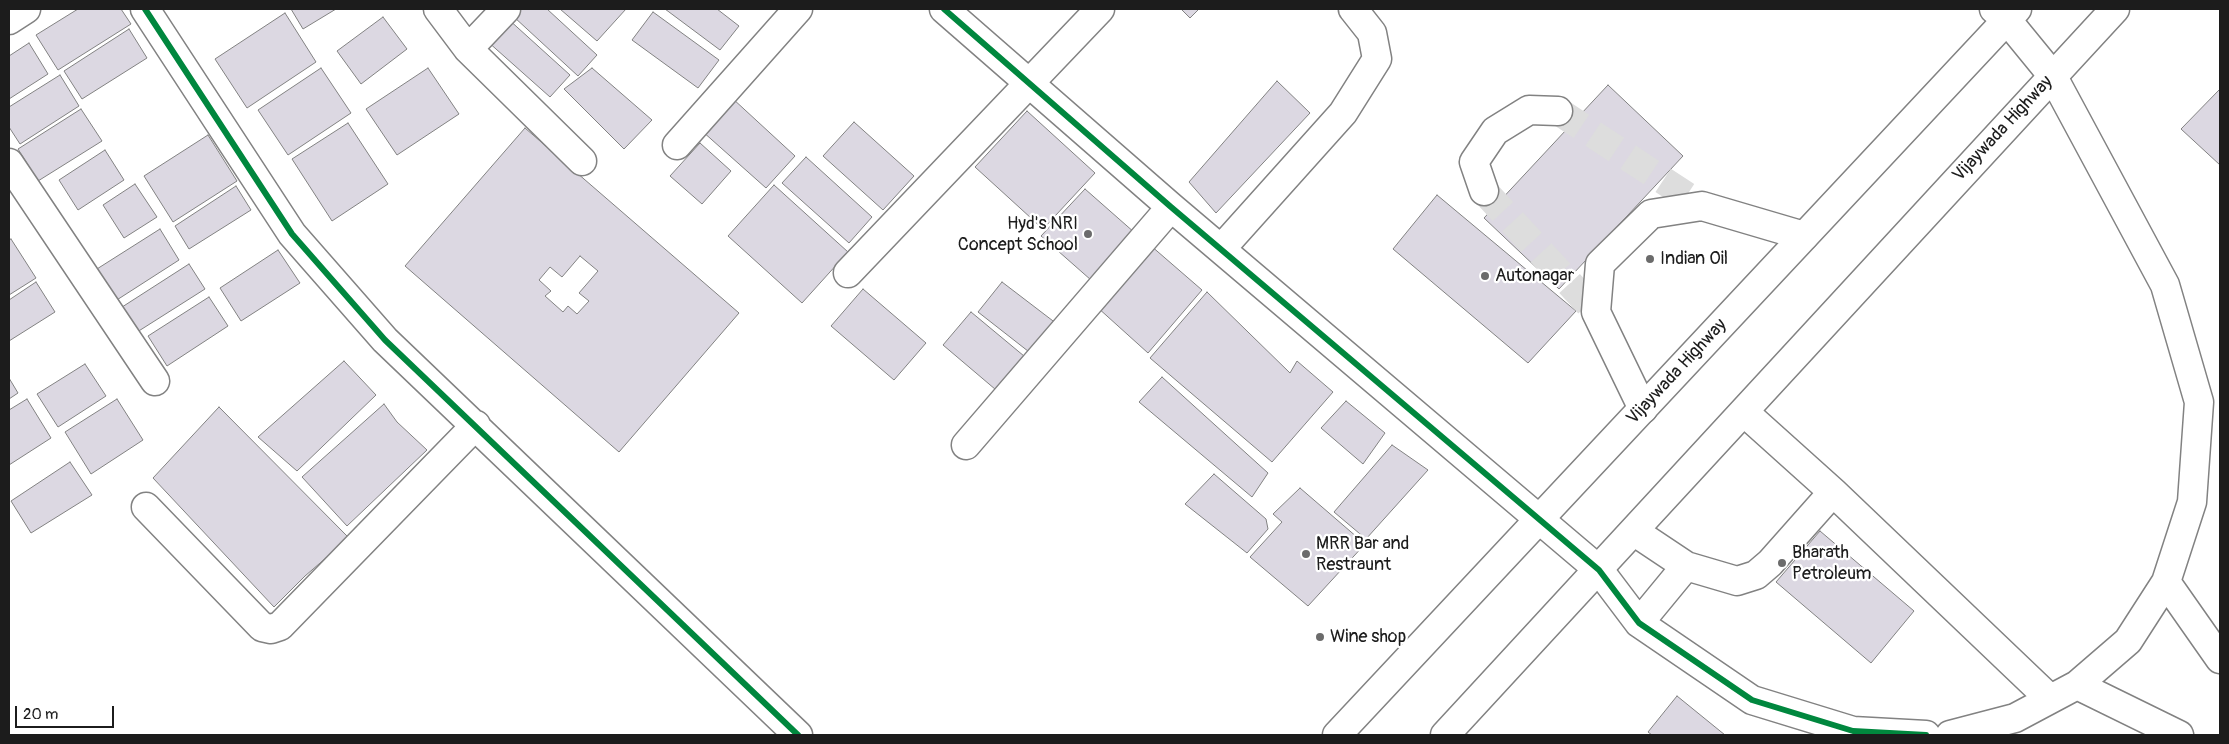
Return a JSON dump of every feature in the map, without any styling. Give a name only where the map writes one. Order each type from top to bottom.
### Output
[{"type":"main road","points":[[9,20],[26,9]]},
{"type":"main road","points":[[145,9],[292,234],[385,340],[798,735]]},
{"type":"main road","points":[[438,9],[468,49],[582,161]]},
{"type":"main road","points":[[468,49],[506,9]]},
{"type":"main road","points":[[677,145],[798,9]]},
{"type":"main road","points":[[944,9],[1171,207],[1599,570],[1639,623],[1752,700],[1853,731],[1926,735]]},
{"type":"main road","points":[[848,273],[1100,9]]},
{"type":"main road","points":[[1221,249],[1342,113],[1376,59],[1372,33],[1353,9]]},
{"type":"main road","name":"Vijaywada Highway","points":[[1450,733],[2114,9]]},
{"type":"main road","points":[[1950,735],[2015,718],[2078,685],[2128,641],[2166,582],[2192,502],[2199,402],[2165,285],[2052,76],[2006,12]]},
{"type":"main road","name":"Vijaywada Highway","points":[[1337,735],[1804,236],[2006,12]]},
{"type":"main road","points":[[1484,191],[1474,162],[1495,131],[1529,110],[1558,111]]},
{"type":"main road","points":[[9,163],[155,381]]},
{"type":"main road","points":[[1643,409],[1596,312],[1600,264],[1651,214],[1702,206],[1804,236]]},
{"type":"main road","points":[[966,445],[1171,207]]},
{"type":"main road","points":[[1744,412],[1833,492],[2050,699]]},
{"type":"main road","points":[[146,507],[262,627],[272,629],[280,626],[476,425]]},
{"type":"main road","points":[[1635,532],[1686,566],[1737,581],[1756,575],[1770,564],[1833,492]]},
{"type":"main road","points":[[1639,623],[1686,566]]},
{"type":"main road","points":[[2166,582],[2220,659]]},
{"type":"main road","points":[[2078,685],[2179,735]]},
{"type":"building","points":[[78,9],[121,9],[131,24],[58,70],[36,35]]},
{"type":"building","points":[[291,9],[336,9],[303,29]]},
{"type":"building","points":[[522,9],[547,9],[597,55],[578,76],[514,17]]},
{"type":"building","points":[[560,9],[626,9],[597,41]]},
{"type":"building","points":[[665,9],[717,9],[739,26],[720,50]]},
{"type":"building","points":[[1181,9],[1199,9],[1190,18]]},
{"type":"building","points":[[653,12],[719,60],[698,88],[632,40]]},
{"type":"building","points":[[285,13],[316,62],[247,108],[215,59]]},
{"type":"building","points":[[383,17],[407,49],[361,84],[337,51]]},
{"type":"building","points":[[507,18],[570,75],[550,97],[487,41]]},
{"type":"building","points":[[129,29],[147,58],[82,99],[64,71]]},
{"type":"building","points":[[29,43],[48,74],[9,99],[9,56]]},
{"type":"building","points":[[321,68],[351,113],[288,155],[258,110]]},
{"type":"building","points":[[428,68],[459,114],[397,155],[366,109]]},
{"type":"building","points":[[592,68],[652,120],[624,149],[564,89]]},
{"type":"building","points":[[60,75],[79,106],[20,144],[9,127],[9,107]]},
{"type":"building","points":[[1277,81],[1310,113],[1216,213],[1189,182]]},
{"type":"building","points":[[1608,85],[1683,156],[1559,289],[1484,218]]},
{"type":"building","points":[[2220,89],[2220,165],[2181,129]]},
{"type":"building","points":[[732,98],[795,156],[766,188],[702,131]]},
{"type":"building","points":[[81,109],[102,141],[38,181],[18,149]]},
{"type":"building","points":[[1027,111],[1095,173],[1043,229],[975,167]]},
{"type":"building","points":[[854,122],[914,176],[883,210],[823,156]]},
{"type":"building","points":[[348,123],[388,184],[332,221],[292,159]]},
{"type":"building","points":[[525,128],[739,313],[619,452],[405,266]],"holes":[[[580,256],[598,271],[579,293],[589,301],[577,314],[568,306],[563,312],[545,296],[551,291],[539,280],[550,267],[562,277]]]},
{"type":"building","points":[[208,135],[237,181],[173,222],[144,176]]},
{"type":"building","points":[[700,143],[731,171],[702,204],[670,176]]},
{"type":"building","points":[[105,150],[124,180],[78,210],[59,180]]},
{"type":"building","points":[[806,157],[872,217],[849,243],[782,183]]},
{"type":"building","points":[[135,184],[157,217],[124,238],[103,205]]},
{"type":"building","points":[[774,185],[848,252],[802,303],[728,236]]},
{"type":"building","points":[[236,186],[251,210],[189,249],[175,226]]},
{"type":"building","name":"Hyd's NRI Concept School","points":[[1085,189],[1135,233],[1091,280],[1041,236]]},
{"type":"building","points":[[1437,195],[1576,311],[1528,363],[1393,249]]},
{"type":"building","points":[[160,229],[179,260],[109,305],[89,274]]},
{"type":"building","points":[[11,239],[36,278],[9,295],[9,240]]},
{"type":"building","points":[[1150,245],[1202,290],[1148,353],[1097,307]]},
{"type":"building","points":[[278,250],[300,283],[241,321],[220,288]]},
{"type":"building","points":[[189,264],[205,289],[134,334],[119,309]]},
{"type":"building","points":[[36,282],[55,312],[9,341],[9,300]]},
{"type":"building","points":[[1002,282],[1057,324],[1033,355],[978,312]]},
{"type":"building","points":[[863,289],[926,343],[894,380],[831,326]]},
{"type":"building","points":[[1207,292],[1290,373],[1297,361],[1333,392],[1272,462],[1150,358]]},
{"type":"building","points":[[209,297],[228,326],[167,366],[148,336]]},
{"type":"building","points":[[971,312],[1030,361],[1002,395],[943,345]]},
{"type":"building","points":[[344,361],[376,395],[297,471],[258,437]]},
{"type":"building","points":[[85,364],[106,396],[58,427],[37,394]]},
{"type":"building","points":[[1162,377],[1268,473],[1252,497],[1139,402]]},
{"type":"building","points":[[9,378],[18,393],[9,399]]},
{"type":"building","points":[[27,399],[51,438],[9,465],[9,410]]},
{"type":"building","points":[[117,399],[143,440],[91,474],[65,432]]},
{"type":"building","points":[[1346,401],[1385,433],[1363,464],[1321,428]]},
{"type":"building","points":[[384,404],[397,422],[427,450],[347,526],[302,477]]},
{"type":"building","points":[[219,407],[349,538],[305,576],[274,607],[153,478]]},
{"type":"building","points":[[1392,445],[1428,470],[1366,539],[1334,512]]},
{"type":"building","points":[[70,462],[92,495],[31,533],[11,501]]},
{"type":"building","points":[[1214,474],[1266,519],[1268,529],[1247,553],[1185,504]]},
{"type":"building","points":[[1300,488],[1365,544],[1308,606],[1250,557],[1282,522],[1273,514]]},
{"type":"building","points":[[1820,531],[1914,611],[1871,663],[1776,582]]},
{"type":"building","points":[[1677,696],[1725,735],[1652,735],[1648,732]]},
{"type":"tunnel","points":[[1558,111],[1702,206]]},
{"type":"tunnel","points":[[1484,191],[1596,312]]},
{"type":"cycle path","points":[[145,9],[292,234],[385,340],[798,735]]},
{"type":"cycle path","points":[[944,9],[1171,207],[1599,570],[1639,623],[1752,700],[1853,731],[1926,735]]},
{"type":"place","name":"Hyd's NRI Concept School","points":[[1088,234]]},
{"type":"place","name":"Indian Oil","points":[[1650,259]]},
{"type":"place","name":"Autonagar","points":[[1485,276]]},
{"type":"place","name":"MRR Bar and Restraunt","points":[[1306,554]]},
{"type":"place","name":"Bharath Petroleum","points":[[1782,563]]},
{"type":"place","name":"Wine shop","points":[[1320,637]]}]
